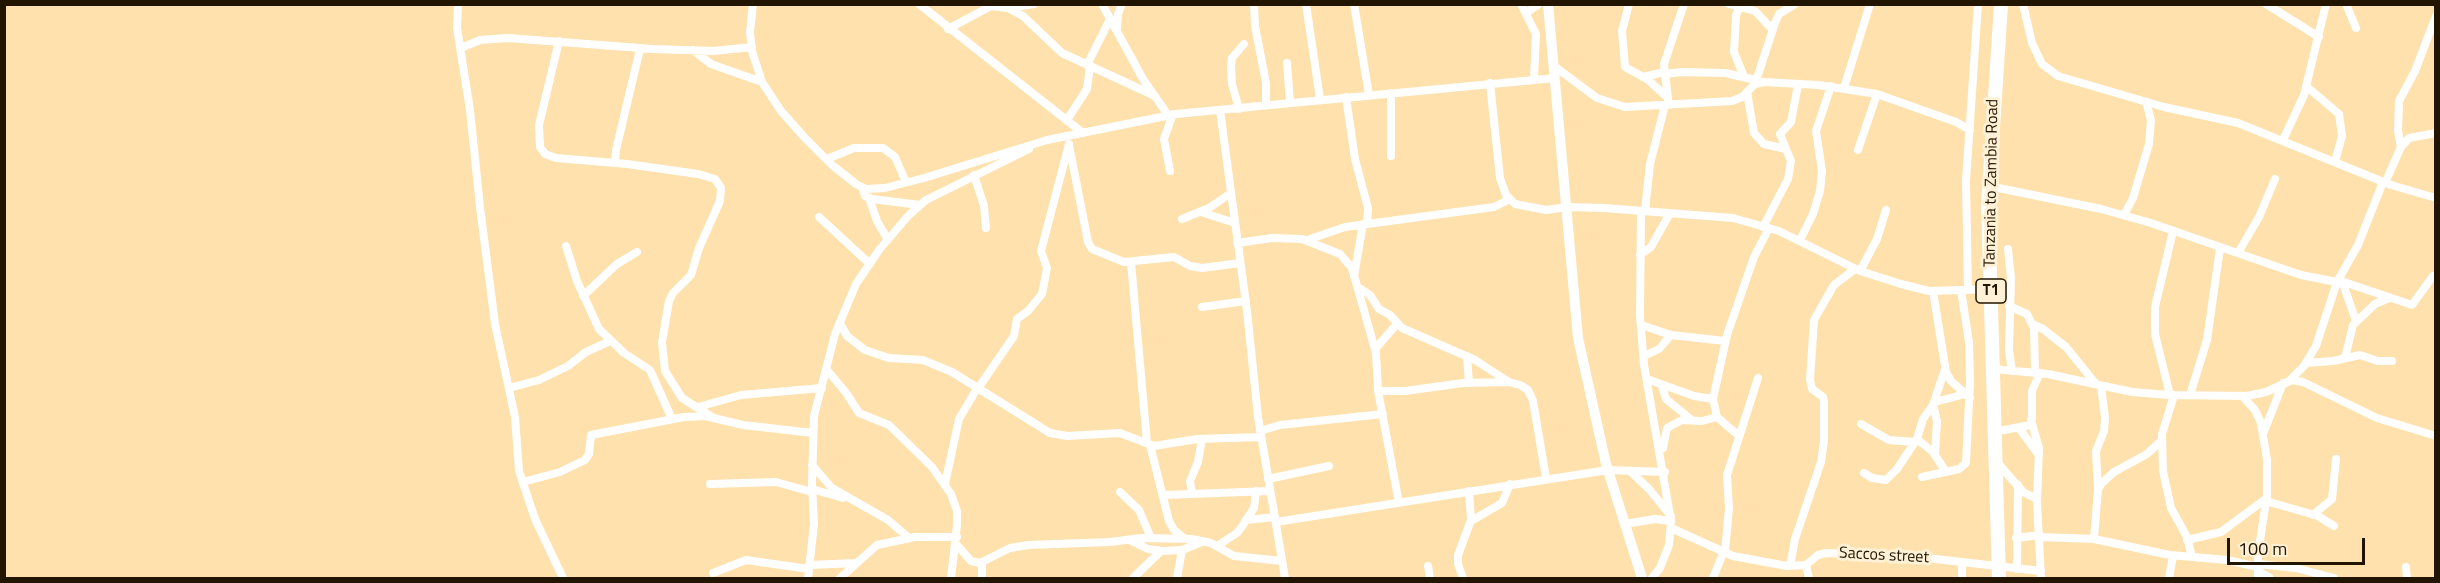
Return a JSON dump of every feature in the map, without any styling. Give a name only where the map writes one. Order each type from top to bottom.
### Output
[{"type":"highway","name":"Tanzania to Zambia Road","points":[[2001,4],[1989,186],[1994,432],[2002,575]]},
{"type":"street","points":[[458,4],[457,28],[495,324],[509,388],[523,482],[535,519],[563,579]]},
{"type":"street","points":[[753,4],[750,32],[752,46],[762,82],[781,111],[827,159],[862,187],[875,189],[1052,139],[1068,140],[1083,133],[1170,115],[1555,78]]},
{"type":"street","points":[[919,4],[1083,133]]},
{"type":"street","points":[[948,29],[991,6],[1034,4]]},
{"type":"street","points":[[1102,4],[1153,96],[1170,115]]},
{"type":"street","points":[[1117,30],[1118,14],[1122,4]]},
{"type":"street","points":[[1254,4],[1255,27],[1264,66],[1266,105]]},
{"type":"street","points":[[1306,4],[1320,99]]},
{"type":"street","points":[[1354,4],[1369,95]]},
{"type":"street","points":[[1521,4],[1536,34],[1534,79]]},
{"type":"street","points":[[1526,13],[1539,4]]},
{"type":"street","points":[[1548,4],[1578,338],[1608,470],[1642,579]]},
{"type":"street","points":[[1629,4],[1622,32],[1624,61],[1628,70],[1643,77],[1667,103]]},
{"type":"street","points":[[1652,579],[1660,568],[1669,545],[1671,522],[1665,472],[1644,356],[1640,255],[1643,211],[1650,164],[1667,103],[1664,64],[1684,4]]},
{"type":"street","points":[[1729,4],[1755,8],[1772,29]]},
{"type":"street","points":[[1554,66],[1596,98],[1610,104],[1632,108],[1667,103],[1732,101],[1746,92],[1755,82],[1779,14],[1795,4]]},
{"type":"street","points":[[1844,88],[1870,4]]},
{"type":"street","points":[[1922,477],[1959,469],[1966,463],[1969,342],[1964,290],[1966,181],[1978,4]]},
{"type":"street","points":[[2023,4],[2032,44],[2042,64],[2058,76],[2146,102],[2238,123],[2384,182],[2436,198]]},
{"type":"street","points":[[2266,4],[2319,37]]},
{"type":"street","points":[[2283,140],[2297,113],[2306,86],[2326,4]]},
{"type":"street","points":[[2346,4],[2356,28]]},
{"type":"street","points":[[1005,6],[1035,26],[1062,53],[1153,96]]},
{"type":"street","points":[[1740,7],[1736,15],[1734,52],[1744,77]]},
{"type":"street","points":[[2401,147],[2398,130],[2399,101],[2415,71],[2436,16]]},
{"type":"street","points":[[1067,120],[1087,89],[1089,66],[1110,19]]},
{"type":"street","points":[[461,48],[480,40],[508,38],[639,49],[693,50],[752,46]]},
{"type":"street","points":[[559,41],[539,125],[540,147],[545,154],[556,158],[615,162],[708,177],[715,179],[721,188],[720,201],[699,248],[691,275],[673,293],[669,301],[662,342],[665,371],[682,398],[712,417]]},
{"type":"street","points":[[1239,109],[1232,84],[1231,66],[1232,58],[1244,44]]},
{"type":"street","points":[[615,162],[639,49]]},
{"type":"street","points":[[693,50],[711,64],[762,82]]},
{"type":"street","points":[[1287,63],[1290,103]]},
{"type":"street","points":[[1643,77],[1682,72],[1725,73],[1755,82],[1844,88],[1877,94],[1956,122],[1970,130]]},
{"type":"street","points":[[1490,83],[1500,178],[1510,200],[1528,209],[1546,210],[1567,207],[1733,218],[1800,240],[1858,270],[1933,291],[1991,289]]},
{"type":"street","points":[[1738,435],[1717,417],[1713,399],[1725,341],[1745,281],[1788,178],[1791,161],[1780,135],[1791,122],[1798,85]]},
{"type":"street","points":[[1800,240],[1813,214],[1820,191],[1822,171],[1816,131],[1831,86]]},
{"type":"street","points":[[2306,86],[2339,114],[2342,136],[2335,162]]},
{"type":"street","points":[[1746,92],[1754,133],[1764,144],[1786,149]]},
{"type":"street","points":[[1391,93],[1391,156]]},
{"type":"street","points":[[1858,150],[1877,94]]},
{"type":"street","points":[[1346,97],[1354,159],[1368,208],[1354,276]]},
{"type":"street","points":[[2124,215],[2133,198],[2149,144],[2151,120],[2146,102]]},
{"type":"street","points":[[1220,110],[1246,301],[1261,434],[1285,579]]},
{"type":"street","points":[[1170,115],[1164,139],[1170,171]]},
{"type":"street","points":[[1993,369],[2038,373],[2132,392],[2172,395],[2242,396],[2266,392],[2286,382],[2307,363],[2316,346],[2339,281],[2358,245],[2401,147],[2417,135],[2436,133]]},
{"type":"street","points":[[808,579],[814,524],[812,465],[814,416],[840,323],[856,284],[888,240],[920,205],[974,175],[1052,139]]},
{"type":"street","points":[[1068,140],[1089,245],[1098,252],[1124,262],[1174,257],[1190,266],[1202,268],[1240,263]]},
{"type":"street","points":[[945,484],[958,419],[1014,336],[1017,319],[1037,302],[1042,294],[1047,268],[1041,251],[1068,140]]},
{"type":"street","points":[[827,159],[854,148],[883,148],[895,157],[906,182]]},
{"type":"street","points":[[974,175],[984,206],[986,228]]},
{"type":"street","points":[[2238,253],[2259,217],[2275,179]]},
{"type":"street","points":[[1989,186],[2124,215],[2301,275],[2339,281],[2412,304],[2433,276]]},
{"type":"street","points":[[862,187],[862,192],[869,198],[888,240]]},
{"type":"street","points":[[1182,219],[1201,212],[1231,192]]},
{"type":"street","points":[[869,198],[888,203],[920,205]]},
{"type":"street","points":[[1307,240],[1345,227],[1494,207],[1510,200]]},
{"type":"street","points":[[1790,566],[1795,539],[1821,462],[1824,441],[1823,397],[1812,389],[1810,380],[1814,320],[1834,285],[1858,270],[1877,239],[1886,210]]},
{"type":"street","points":[[1201,212],[1235,223]]},
{"type":"street","points":[[1640,255],[1652,246],[1670,213]]},
{"type":"street","points":[[819,217],[870,264]]},
{"type":"street","points":[[2173,231],[2155,316],[2155,334],[2172,395],[2162,440],[2163,471],[2171,508],[2187,540],[2192,557]]},
{"type":"street","points":[[1237,243],[1272,238],[1307,240],[1340,254],[1352,268],[1375,349],[1378,391],[1399,503]]},
{"type":"street","points":[[566,246],[599,330],[610,341],[650,369],[672,419]]},
{"type":"street","points":[[2190,395],[2207,340],[2220,248]]},
{"type":"street","points":[[2008,249],[2011,278],[2009,350],[2012,371]]},
{"type":"street","points":[[584,296],[617,264],[638,252]]},
{"type":"street","points":[[1131,262],[1148,444],[1164,495],[1169,521],[1174,530],[1185,539]]},
{"type":"street","points":[[2339,281],[2356,321]]},
{"type":"street","points":[[1358,287],[1370,295],[1379,309],[1390,315],[1397,324],[1409,332],[1467,356],[1509,382],[1528,390],[1533,401],[1546,478]]},
{"type":"street","points":[[1933,291],[1945,369],[1951,381],[1967,396]]},
{"type":"street","points":[[2345,358],[2356,321],[2375,304],[2389,298]]},
{"type":"street","points":[[1202,307],[1246,301]]},
{"type":"street","points":[[2009,306],[2027,314],[2036,339],[2038,373],[2032,391],[2031,420],[2039,455],[2037,499],[2041,575]]},
{"type":"street","points":[[840,323],[847,336],[865,350],[889,358],[923,360],[978,387],[1050,433],[1067,436],[1120,433],[1148,444],[1261,434],[1280,425],[1383,414]]},
{"type":"street","points":[[1375,349],[1397,324]]},
{"type":"street","points":[[2032,324],[2043,329],[2066,347],[2099,385],[2105,418],[2104,431],[2096,451],[2098,490],[2094,539]]},
{"type":"street","points":[[1641,325],[1671,335],[1725,341]]},
{"type":"street","points":[[1644,356],[1659,349],[1671,335]]},
{"type":"street","points":[[509,388],[548,376],[568,366],[586,352],[610,341]]},
{"type":"street","points":[[2307,363],[2334,362],[2360,355],[2378,361],[2392,362]]},
{"type":"street","points":[[1467,356],[1469,382]]},
{"type":"street","points":[[1864,473],[1886,480],[1897,469],[1916,441],[1923,419],[1934,404],[1945,369]]},
{"type":"street","points":[[827,370],[848,394],[859,413],[889,425],[932,467],[945,484],[957,511],[951,579]]},
{"type":"street","points":[[1713,579],[1725,552],[1729,508],[1727,475],[1758,378]]},
{"type":"street","points":[[1647,379],[1688,394],[1713,399]]},
{"type":"street","points":[[1378,391],[1405,391],[1469,382],[1509,382]]},
{"type":"street","points":[[2263,435],[2286,382]]},
{"type":"street","points":[[2286,382],[2303,382],[2377,418],[2436,436]]},
{"type":"street","points":[[1661,384],[1666,399],[1692,420]]},
{"type":"street","points":[[698,407],[741,395],[822,388]]},
{"type":"street","points":[[1685,413],[1688,394]]},
{"type":"street","points":[[1934,404],[1967,396]]},
{"type":"street","points":[[2242,396],[2255,410],[2263,435],[2267,460],[2266,500],[2258,570]]},
{"type":"street","points":[[1934,404],[1937,421],[1935,455]]},
{"type":"street","points":[[523,482],[560,472],[585,460],[589,454],[591,435],[672,419],[712,417],[743,424],[813,433]]},
{"type":"street","points":[[1660,450],[1664,446],[1667,428],[1682,420],[1717,417]]},
{"type":"street","points":[[1994,432],[2030,425],[2031,420]]},
{"type":"street","points":[[1861,424],[1889,440],[1916,441],[1935,455],[1946,472]]},
{"type":"street","points":[[2019,428],[2039,455]]},
{"type":"street","points":[[1192,493],[1190,481],[1198,462],[1203,439]]},
{"type":"street","points":[[2098,490],[2114,472],[2140,458],[2162,440]]},
{"type":"street","points":[[1995,459],[2018,485],[2037,499]]},
{"type":"street","points":[[2313,515],[2332,499],[2337,459]]},
{"type":"street","points":[[812,465],[832,488],[888,520],[909,538]]},
{"type":"street","points":[[1268,479],[1329,466]]},
{"type":"street","points":[[1246,520],[1275,520],[1399,503],[1608,470],[1665,472]]},
{"type":"street","points":[[1630,471],[1649,489],[1671,522]]},
{"type":"street","points":[[710,484],[776,482],[846,498]]},
{"type":"street","points":[[1471,521],[1502,503],[1510,484]]},
{"type":"street","points":[[2017,569],[2018,485]]},
{"type":"street","points":[[1217,546],[1237,532],[1246,520],[1254,508],[1256,491]]},
{"type":"street","points":[[1164,495],[1270,491]]},
{"type":"street","points":[[1463,579],[1458,564],[1458,555],[1471,521],[1469,491]]},
{"type":"street","points":[[1120,492],[1139,510],[1151,538]]},
{"type":"street","points":[[2266,500],[2313,515],[2334,526]]},
{"type":"street","points":[[2187,540],[2221,532],[2266,500]]},
{"type":"street","points":[[1625,524],[1655,519],[1671,522]]},
{"type":"street","name":"Saccos street","points":[[1671,522],[1725,552],[1753,561],[1790,566],[1806,565],[1826,553],[1909,556],[1962,562],[2002,575],[2017,569],[2041,575]]},
{"type":"street","points":[[2016,538],[2040,536],[2094,539],[2173,556],[2227,560],[2258,570],[2270,579]]},
{"type":"street","points":[[840,579],[877,544],[909,538],[956,540]]},
{"type":"street","points":[[956,540],[971,561],[982,562],[1010,548],[1029,545],[1151,538],[1203,541],[1234,556],[1282,561]]},
{"type":"street","points":[[1128,540],[1148,549],[1161,551],[1182,550],[1203,541]]},
{"type":"street","points":[[1177,579],[1182,550]]},
{"type":"street","points":[[1132,579],[1161,551]]},
{"type":"street","points":[[2169,579],[2173,556]]},
{"type":"street","points":[[713,573],[746,560],[809,567],[856,563]]},
{"type":"street","points":[[982,562],[982,579]]},
{"type":"street","points":[[1962,562],[1962,579]]},
{"type":"street","points":[[1806,565],[1809,579]]},
{"type":"street","points":[[1428,567],[1430,579]]},
{"type":"street","points":[[2406,567],[2407,579]]},
{"type":"street","points":[[2258,570],[2296,568],[2334,579]]}]
